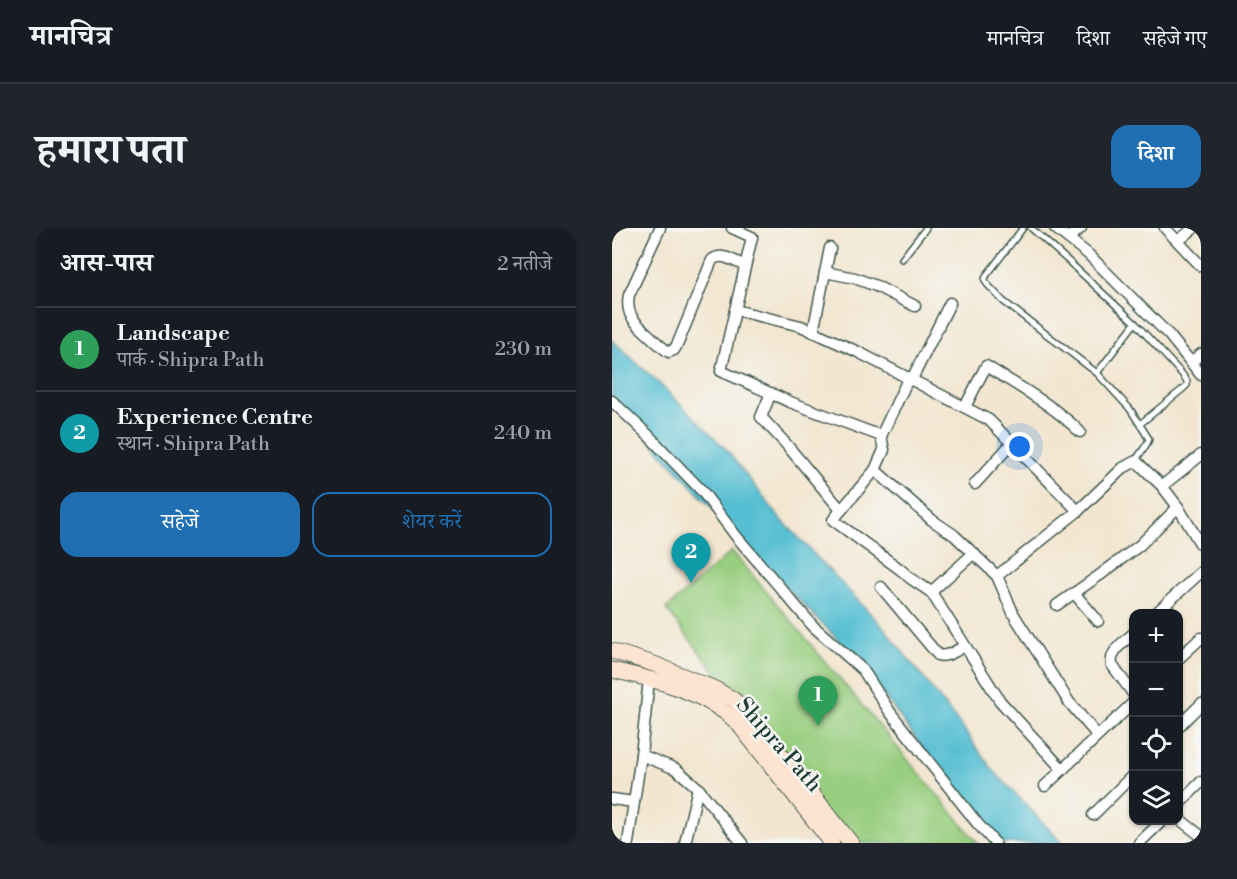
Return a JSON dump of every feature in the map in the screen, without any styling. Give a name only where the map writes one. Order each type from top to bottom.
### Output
[{"type":"street","points":[[660,228],[627,303],[633,321],[669,352],[674,350],[678,343],[712,260],[716,256],[722,256],[745,266]]},
{"type":"street","points":[[732,228],[752,237],[721,371],[790,402],[881,436]]},
{"type":"street","points":[[1055,228],[1088,254],[1169,335],[1201,375]]},
{"type":"street","points":[[1068,238],[1081,228]]},
{"type":"street","points":[[1165,228],[1201,266]]},
{"type":"street","points":[[1178,241],[1194,228]]},
{"type":"street","points":[[813,332],[830,248]]},
{"type":"street","points":[[825,272],[855,278],[915,306]]},
{"type":"street","points":[[950,303],[881,436],[884,450],[875,470],[833,520],[931,592],[1000,701],[1062,769]]},
{"type":"street","points":[[735,310],[801,326],[858,352],[989,420],[1078,511]]},
{"type":"street","points":[[1191,362],[1201,354]]},
{"type":"street","points":[[965,407],[986,366],[1042,402],[1080,432]]},
{"type":"street","points":[[771,393],[761,417],[841,510]]},
{"type":"street","points":[[612,401],[702,491],[736,536],[813,626],[863,670],[890,712],[995,843]]},
{"type":"street","points":[[975,484],[1012,443]]},
{"type":"street","points":[[1162,486],[1201,455]]},
{"type":"street","points":[[997,576],[1078,511],[1123,468],[1136,461],[1162,486],[1201,545]]},
{"type":"street","points":[[875,470],[932,520],[954,535],[997,576],[1020,625],[1069,702],[1097,735]]},
{"type":"street","points":[[1057,605],[1140,545],[1178,507]]},
{"type":"street","points":[[931,592],[974,553]]},
{"type":"street","points":[[1160,609],[1201,572]]},
{"type":"street","points":[[881,587],[938,655],[947,655],[965,646]]},
{"type":"street","points":[[1074,593],[1098,621]]},
{"type":"street","points":[[1129,637],[1112,654],[1111,660],[1112,665],[1129,688]]},
{"type":"street","points":[[1183,655],[1201,638]]},
{"type":"street","name":"Shipra Path","points":[[612,651],[664,668],[715,689],[734,700],[748,714],[851,843]]},
{"type":"street","name":"Shipra Path","points":[[612,670],[679,688],[725,711],[737,722],[832,843]]},
{"type":"street","points":[[628,843],[649,679]]},
{"type":"street","points":[[1183,724],[1201,704]]},
{"type":"street","points":[[1045,786],[1129,706]]},
{"type":"street","points":[[641,755],[676,769],[698,788],[742,843]]},
{"type":"street","points":[[1093,815],[1129,779]]},
{"type":"street","points":[[1183,801],[1201,782]]},
{"type":"street","points":[[685,843],[698,788]]},
{"type":"street","points":[[612,800],[634,802]]},
{"type":"street","points":[[1183,821],[1201,836]]},
{"type":"street","points":[[1139,843],[1158,825]]},
{"type":"lane","points":[[902,259],[926,228]]},
{"type":"lane","points":[[1023,228],[985,280],[1003,301],[1097,373],[1130,409],[1149,439],[1136,461]]},
{"type":"lane","points":[[1031,228],[1135,323],[1186,381],[1187,385],[1140,424]]},
{"type":"lane","points":[[1097,373],[1135,323]]},
{"type":"lane","points":[[1157,346],[1169,335]]},
{"type":"green space","points":[[732,551],[978,843],[849,843],[666,609]]},
{"type":"water","points":[[612,340],[724,447],[780,518],[884,628],[992,769],[1062,843],[1003,843],[954,791],[847,649],[764,565],[612,399]]},
{"type":"place","name":"Experience Centre","points":[[691,583]]},
{"type":"place","name":"Landscape","points":[[818,726]]}]
